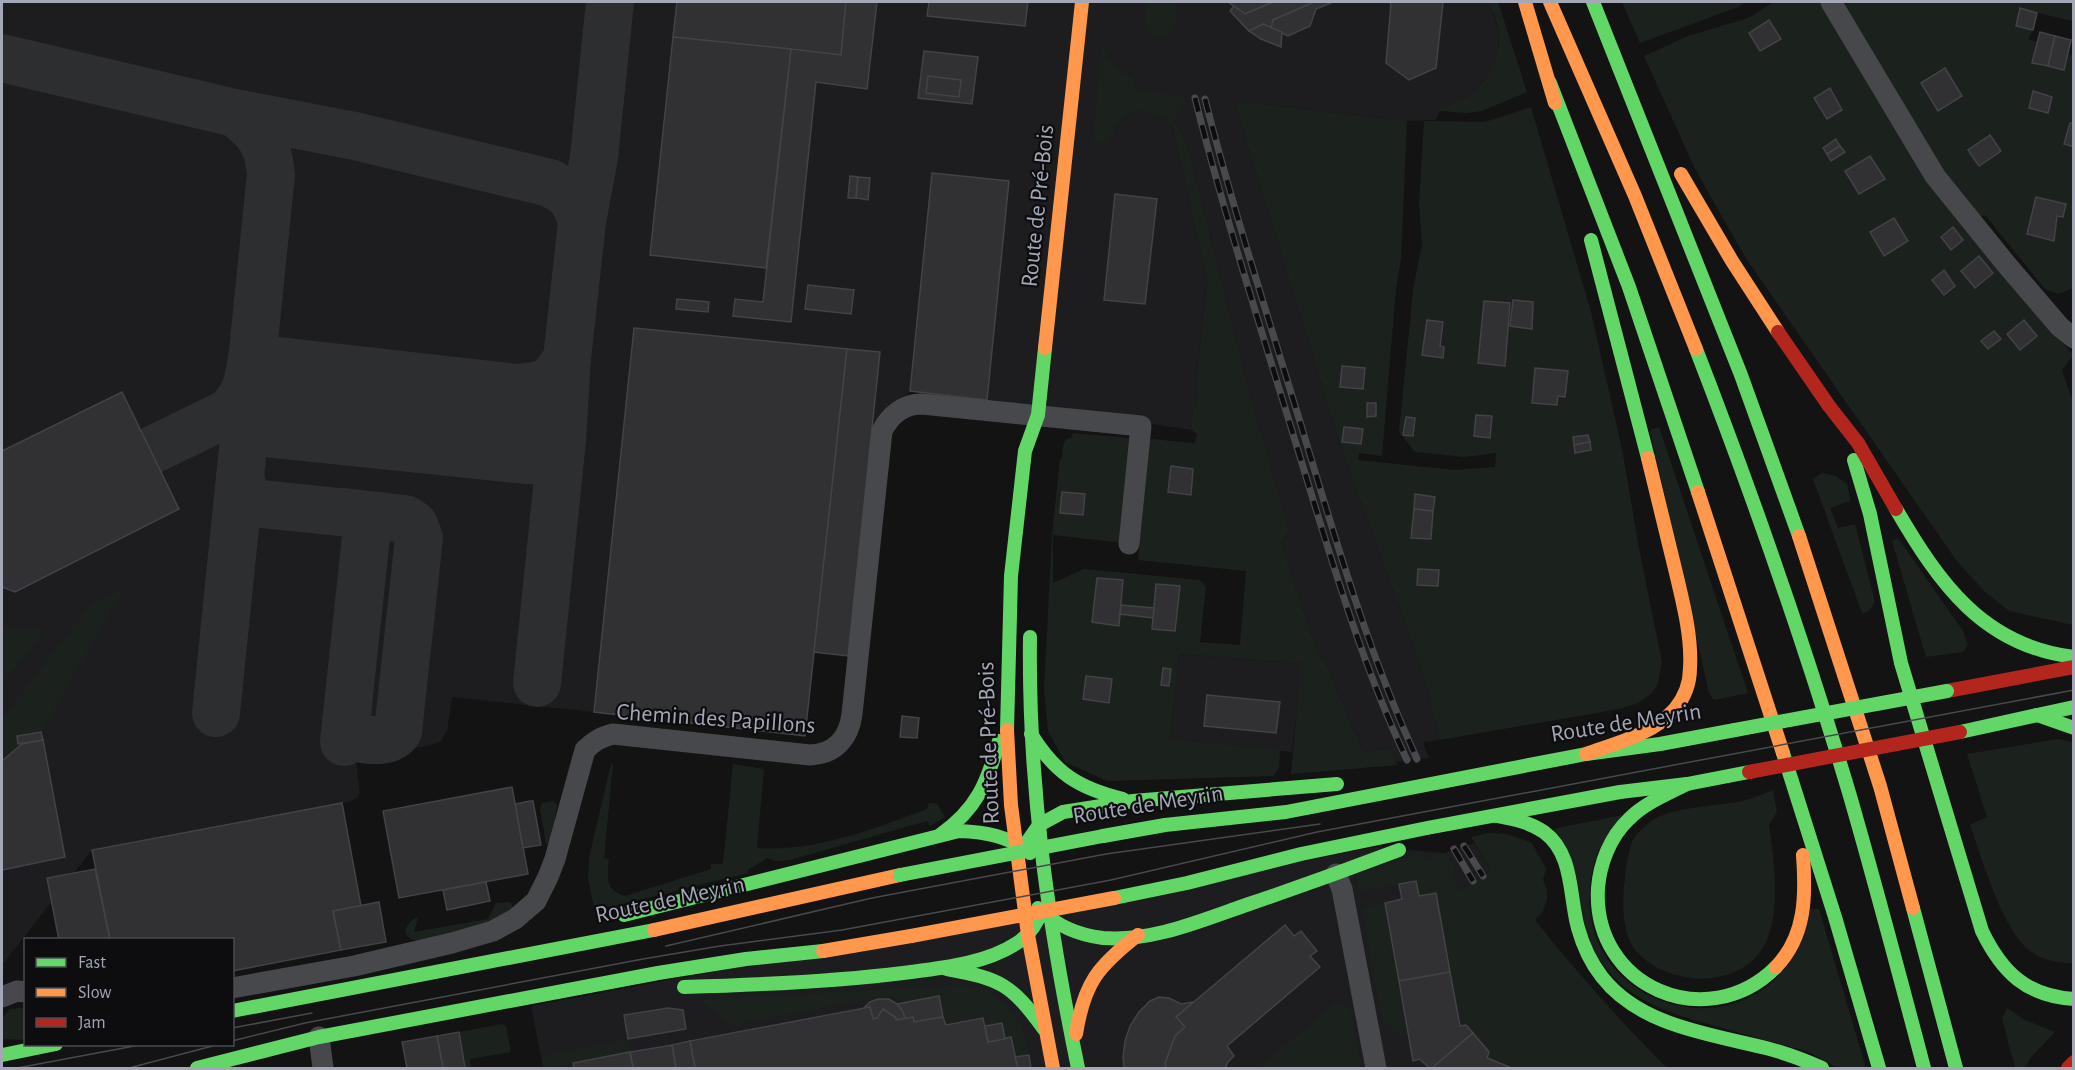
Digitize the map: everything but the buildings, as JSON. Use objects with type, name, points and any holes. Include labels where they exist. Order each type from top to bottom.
[{"type":"main road","name":"Route de Pré-Bois","points":[[1053,1068],[1028,935],[1021,876],[1020,844],[1008,762],[1006,716],[1011,576],[1025,451],[1038,415],[1083,2]]},
{"type":"main road","points":[[1525,2],[1550,83],[1581,201]]},
{"type":"main road","points":[[1550,2],[1640,205],[1749,488],[1849,795],[1924,1068]]},
{"type":"main road","points":[[1593,2],[1741,375],[1807,558],[1880,786],[1956,1068]]},
{"type":"main road","points":[[1615,54],[1665,144]]},
{"type":"main road","points":[[1550,83],[1629,287],[1749,645],[1835,917],[1879,1068]]},
{"type":"main road","points":[[1676,165],[1717,237],[1826,402],[1856,440],[1938,574],[1960,601],[1980,620],[2005,636],[2046,652],[2073,657]]},
{"type":"main road","points":[[1586,754],[1647,731],[1666,720],[1684,695],[1691,667],[1688,633],[1665,529],[1587,223]]},
{"type":"main road","points":[[1826,402],[1854,460],[1864,490],[1901,663],[1982,931],[1999,961],[2016,980],[2039,994],[2073,999]]},
{"type":"main road","name":"Route de Pré-Bois","points":[[1038,415],[1044,444]]},
{"type":"main road","name":"Route de Pré-Bois","points":[[1030,621],[1031,734],[1046,883],[1046,916]]},
{"type":"main road","name":"Route de Meyrin","points":[[234,1011],[510,959],[732,914],[805,895],[900,875],[1103,836],[1165,825],[1286,812],[1586,754],[1660,744],[1947,690],[2070,670]]},
{"type":"main road","points":[[197,1068],[319,1037],[669,971],[746,959],[822,951],[1114,898],[1187,883],[1301,854],[1427,828],[1620,792],[1687,784],[1960,732],[2073,706]]},
{"type":"main road","points":[[2037,715],[2073,728]]},
{"type":"main road","points":[[940,835],[963,820],[977,803],[988,782],[1006,716]]},
{"type":"main road","points":[[1031,734],[1049,762],[1073,783],[1098,793],[1133,801]]},
{"type":"main road","points":[[1377,781],[1446,780]]},
{"type":"main road","points":[[1020,844],[1039,825],[1063,812],[1133,801],[1354,783]]},
{"type":"main road","points":[[1687,784],[1650,803],[1626,822],[1611,843],[1600,870],[1596,897],[1602,931],[1620,963],[1639,981],[1673,997],[1697,1001],[1738,994],[1768,975],[1790,950],[1799,929],[1804,899],[1801,814]]},
{"type":"main road","points":[[1497,816],[1515,819],[1541,830],[1555,843],[1566,866],[1576,920],[1588,955],[1598,971],[1622,997],[1640,1009],[1661,1018],[1822,1068]]},
{"type":"main road","points":[[1021,876],[1031,902],[1046,916],[1085,935],[1121,937],[1138,935],[1194,922],[1336,874],[1468,822]]},
{"type":"main road","points":[[616,917],[959,831],[972,831],[1020,844],[1041,866],[1046,883]]},
{"type":"main road","points":[[559,992],[828,981],[942,968],[1016,945],[1046,916]]},
{"type":"main road","points":[[1046,916],[1078,1068]]},
{"type":"main road","points":[[510,959],[568,933]]},
{"type":"main road","points":[[1074,1048],[1084,993],[1091,979],[1106,960],[1138,935]]},
{"type":"main road","points":[[1923,942],[1967,1058]]},
{"type":"main road","points":[[942,968],[999,982],[1025,1003],[1044,1029]]},
{"type":"main road","points":[[2,1055],[46,1046]]},
{"type":"main road","points":[[2068,1068],[2073,1062]]},
{"type":"street","points":[[1832,2],[1935,176],[2006,264],[2069,329]]},
{"type":"street","name":"Chemin des Papillons","points":[[234,988],[354,966],[452,943],[493,931],[515,920],[541,893],[555,859],[585,750],[604,736],[613,734],[810,755],[828,752],[837,747],[851,726],[882,438],[886,425],[902,408],[916,404],[1141,426],[1129,544]]},
{"type":"street","points":[[1336,874],[1342,889],[1376,1068]]},
{"type":"street","points":[[2,997],[17,991],[24,992]]},
{"type":"street","points":[[319,1037],[324,1068]]},
{"type":"shaded area","points":[[2,2],[1489,2],[1499,32],[1498,54],[1490,73],[1477,89],[1461,101],[1438,108],[1440,111],[1435,120],[1407,121],[1234,101],[1340,444],[1421,666],[1440,740],[1423,742],[1429,758],[1396,762],[1391,748],[1363,752],[1326,664],[1317,652],[1281,543],[1289,530],[1250,395],[1187,144],[1174,120],[1172,123],[1207,281],[1195,390],[1199,392],[1199,399],[1197,408],[1193,408],[1191,430],[1008,402],[910,391],[594,712],[452,697],[447,731],[441,741],[356,760],[360,793],[358,797],[349,802],[92,850],[2,965]]},
{"type":"shaded area","points":[[1146,2],[1176,2],[1177,14],[1172,33],[1162,37],[1149,32],[1145,18]]},
{"type":"shaded area","points":[[1489,2],[1498,2],[1527,92],[1482,111],[1467,113],[1440,111],[1438,107],[1463,99],[1474,92],[1490,72],[1495,60],[1499,34]]},
{"type":"shaded area","points":[[1622,2],[1746,2],[1640,43]]},
{"type":"shaded area","points":[[1774,2],[1821,2],[2022,294],[2073,355],[2062,370],[2073,402],[2073,625],[2009,611],[1984,591],[1956,560],[1745,257],[1695,169],[1644,56],[1688,36],[1748,18]]},
{"type":"shaded area","points":[[1841,2],[2073,2],[2073,21],[2038,13],[2028,39],[2037,42],[2032,63],[2064,70],[2068,54],[2073,55],[2073,288],[2058,294],[2045,289],[1985,215],[1980,217],[1948,180]]},
{"type":"shaded area","points":[[1102,44],[1114,65],[1133,78],[1135,91],[1186,97],[1174,120],[1187,144],[1250,395],[1289,530],[1281,543],[1317,652],[1326,664],[1363,752],[1391,748],[1397,765],[1291,774],[1301,663],[1179,654],[1170,739],[1280,750],[1279,768],[1273,776],[1107,781],[1065,762],[1048,731],[1044,689],[1052,535],[1060,459],[1062,459],[1064,442],[1072,437],[1073,433],[1130,438],[1123,543],[1053,535],[1053,583],[1084,569],[1200,580],[1206,587],[1200,642],[1240,645],[1246,571],[1138,560],[1150,439],[1195,443],[1197,434],[1191,430],[1193,407],[1197,407],[1199,392],[1195,391],[1207,281],[1172,123],[1154,113],[1137,111],[1121,120],[1112,137],[1108,137],[1107,144],[1093,142]]},
{"type":"shaded area","points":[[1234,101],[1407,121],[1401,259],[1396,289],[1382,456],[1359,453],[1358,460],[1455,470],[1495,467],[1496,453],[1465,457],[1415,452],[1399,432],[1413,290],[1422,244],[1419,204],[1424,121],[1485,122],[1531,107],[1591,312],[1622,449],[1662,662],[1658,683],[1652,693],[1638,703],[1619,709],[1440,740],[1421,666],[1340,444]]},
{"type":"shaded area","points":[[1659,427],[1748,693],[1714,700],[1709,693],[1650,430]]},
{"type":"shaded area","points":[[1822,473],[1836,476],[1847,484],[1850,501],[1830,508],[1838,528],[1855,524],[1875,602],[1869,611],[1862,613],[1813,479]]},
{"type":"shaded area","points":[[1898,538],[1963,631],[1968,645],[1963,652],[1926,657],[1892,541]]},
{"type":"shaded area","points":[[129,585],[120,594],[41,732],[17,736],[18,744],[22,744],[2,761],[2,719],[93,602]]},
{"type":"shaded area","points":[[2,626],[45,630],[2,684]]},
{"type":"shaded area","points":[[1179,654],[1302,663],[1292,752],[1170,739]]},
{"type":"shaded area","points":[[2058,739],[2073,742],[2073,963],[2042,958],[2022,943],[2012,930],[1987,875],[1970,825],[1987,817],[1967,754]]},
{"type":"shaded area","points":[[611,764],[613,765],[604,858],[609,859],[608,877],[611,887],[618,894],[625,896],[711,869],[711,864],[723,864],[733,764],[764,769],[757,848],[801,846],[844,838],[927,809],[929,803],[937,804],[945,817],[930,826],[927,821],[790,860],[776,861],[767,858],[748,870],[748,873],[602,909],[601,907],[594,908],[588,878],[589,858]]},
{"type":"shaded area","points":[[1773,790],[1777,812],[1769,825],[1775,884],[1774,915],[1766,942],[1755,958],[1741,969],[1724,976],[1705,978],[1686,977],[1651,964],[1632,945],[1625,926],[1623,896],[1626,869],[1635,836],[1650,822],[1669,813],[1743,801]]},
{"type":"shaded area","points":[[553,801],[557,805],[551,843],[546,844],[540,808],[542,803]]},
{"type":"shaded area","points":[[1623,815],[1600,848],[1593,867],[1590,888],[1594,929],[1610,963],[1637,988],[1670,1004],[1706,1008],[1741,1001],[1773,981],[1798,948],[1810,909],[1819,909],[1866,1068],[1839,1068],[1802,1050],[1686,1018],[1650,1004],[1619,983],[1606,969],[1588,936],[1571,858],[1564,843],[1553,829]]},
{"type":"shaded area","points":[[1489,833],[1507,834],[1532,843],[1546,869],[1543,880],[1547,891],[1542,911],[1535,920],[1599,996],[1667,1068],[1514,1068],[1487,1058],[1489,1051],[1466,1025],[1460,1026],[1436,894],[1419,896],[1416,881],[1359,891],[1357,875],[1421,852],[1424,861],[1445,853],[1456,870],[1451,874],[1460,890],[1491,870],[1471,837]]},
{"type":"shaded area","points":[[1474,843],[1491,870],[1460,890],[1547,889],[1547,901],[1542,913],[1535,920],[1627,1028],[1667,1068],[543,1068],[531,1006],[1377,847],[1444,853]]},
{"type":"shaded area","points":[[509,902],[512,904],[512,909],[495,920],[423,941],[416,941],[407,936],[408,924],[418,917],[414,932],[488,919],[496,903]]},
{"type":"shaded area","points":[[1385,903],[1408,1035],[1400,1036],[1387,1024],[1380,1011],[1363,912],[1367,906]]},
{"type":"shaded area","points":[[963,985],[984,988],[1006,1006],[1021,1026],[1029,1055],[1015,1057],[1011,1038],[1005,1039],[1002,1023],[985,1026],[983,1018],[946,1025],[939,996],[904,1002],[891,995],[732,1025],[699,1000]]},
{"type":"shaded area","points":[[1335,1003],[1344,1004],[1351,1010],[1361,1068],[1259,1068]]},
{"type":"shaded area","points":[[24,1008],[24,1040],[2,1039],[2,1018],[10,1009]]},
{"type":"shaded area","points":[[2007,1008],[2025,1020],[2055,1032],[2031,1057],[2025,1068],[2015,1068],[2002,1018]]},
{"type":"shaded area","points":[[502,1024],[506,1026],[511,1052],[470,1059],[471,1068],[465,1068],[459,1032]]},
{"type":"shaded area","points":[[628,1039],[630,1052],[547,1068],[543,1064],[543,1058],[546,1055]]},
{"type":"taxiway","points":[[245,431],[526,460],[539,460],[552,453],[562,440],[567,359],[582,222],[594,157],[610,2]]},
{"type":"taxiway","points":[[2,58],[235,113],[257,132],[268,154],[271,174],[216,713]]},
{"type":"taxiway","points":[[235,113],[355,136],[550,183],[563,190],[571,198],[582,222]]},
{"type":"taxiway","points":[[93,479],[228,413],[246,388],[252,358],[517,388],[547,382],[567,359]]},
{"type":"taxiway","points":[[248,396],[520,424],[536,421],[548,415],[565,391]]},
{"type":"taxiway","points":[[537,683],[562,440]]},
{"type":"taxiway","points":[[240,478],[245,496],[254,503],[348,513],[356,516],[363,524],[366,537],[344,742]]},
{"type":"taxiway","points":[[344,512],[405,519],[414,525],[419,538],[398,731],[382,740],[368,740],[350,733],[346,721]]},
{"type":"tram line","points":[[234,1041],[305,1023],[643,959],[842,930],[1111,880],[1317,832],[2074,690]]},
{"type":"tram line","points":[[666,946],[872,898],[1106,854],[1320,824]]},
{"type":"tram line","points":[[234,1028],[312,1013]]},
{"type":"tram line","points":[[17,1068],[134,1046]]},
{"type":"tram line","points":[[129,1068],[212,1046]]},
{"type":"railway","points":[[1195,98],[1217,182],[1331,558],[1373,681],[1407,760]]},
{"type":"railway","points":[[1205,99],[1239,222],[1340,552],[1383,678],[1417,759]]},
{"type":"railway","points":[[1464,846],[1483,876]]},
{"type":"railway","points":[[1454,849],[1473,881]]},
{"type":"traffic: fast","points":[[1593,2],[1741,375],[1799,536]]},
{"type":"traffic: fast","points":[[1550,83],[1629,287],[1698,492]]},
{"type":"traffic: fast","points":[[1591,240],[1648,458]]},
{"type":"traffic: fast","points":[[1007,730],[1011,576],[1025,451],[1038,415],[1045,348]]},
{"type":"traffic: fast","points":[[1696,349],[1758,515],[1833,739],[1924,1068]]},
{"type":"traffic: fast","points":[[1854,460],[1870,514],[1901,663],[1982,931],[1998,958],[2017,979],[2042,993],[2074,999]]},
{"type":"traffic: fast","points":[[1896,509],[1929,562],[1967,607],[1989,625],[2014,640],[2042,651],[2074,657]]},
{"type":"traffic: fast","points":[[1030,637],[1032,746],[1042,854],[1049,907],[1078,1068]]},
{"type":"traffic: fast","points":[[1735,730],[1947,691]]},
{"type":"traffic: fast","points":[[1960,732],[2074,707]]},
{"type":"traffic: fast","points":[[2037,715],[2074,728]]},
{"type":"traffic: fast","points":[[1103,836],[1165,825],[1286,812],[1586,754],[1660,744],[1735,730]]},
{"type":"traffic: fast","points":[[1031,734],[1049,759],[1069,777],[1093,790],[1123,799]]},
{"type":"traffic: fast","points":[[940,835],[963,815],[979,794],[990,770],[999,741]]},
{"type":"traffic: fast","points":[[1783,753],[1835,917],[1879,1068]]},
{"type":"traffic: fast","points":[[1114,898],[1187,883],[1301,854],[1427,828],[1620,792],[1687,784],[1749,772]]},
{"type":"traffic: fast","points":[[1027,842],[1039,825],[1063,812],[1133,801],[1337,784]]},
{"type":"traffic: fast","points":[[1687,784],[1635,813],[1616,834],[1607,851],[1598,888],[1601,923],[1614,952],[1633,975],[1659,990],[1688,998],[1718,998],[1748,987],[1776,967]]},
{"type":"traffic: fast","points":[[1497,816],[1533,826],[1554,841],[1566,864],[1575,916],[1585,948],[1598,972],[1618,994],[1636,1007],[1677,1026],[1773,1050],[1822,1068]]},
{"type":"traffic: fast","points":[[624,915],[959,831],[996,836],[1030,853]]},
{"type":"traffic: fast","points":[[900,875],[1103,836]]},
{"type":"traffic: fast","points":[[1038,908],[1060,925],[1085,935],[1103,938],[1140,937],[1195,923],[1399,850]]},
{"type":"traffic: fast","points":[[1913,908],[1956,1068]]},
{"type":"traffic: fast","points":[[684,987],[848,979],[947,967],[991,956],[1004,950],[1024,938],[1038,919]]},
{"type":"traffic: fast","points":[[234,1011],[654,930]]},
{"type":"traffic: fast","points":[[197,1068],[319,1037],[658,973],[746,959],[823,951]]},
{"type":"traffic: fast","points":[[947,969],[980,976],[1003,986],[1023,1002],[1044,1029]]},
{"type":"traffic: fast","points":[[2,1055],[46,1046]]},
{"type":"traffic: slow","points":[[1045,348],[1082,2]]},
{"type":"traffic: slow","points":[[1525,2],[1555,103]]},
{"type":"traffic: slow","points":[[1550,2],[1635,196],[1696,349]]},
{"type":"traffic: slow","points":[[1681,174],[1732,261],[1778,332]]},
{"type":"traffic: slow","points":[[1586,754],[1645,732],[1666,718],[1678,705],[1689,679],[1690,644],[1686,620],[1648,458]]},
{"type":"traffic: slow","points":[[1698,492],[1783,753]]},
{"type":"traffic: slow","points":[[1799,536],[1880,786],[1913,908]]},
{"type":"traffic: slow","points":[[1007,730],[1011,805],[1028,935],[1053,1068]]},
{"type":"traffic: slow","points":[[1776,967],[1786,955],[1799,928],[1804,900],[1803,855]]},
{"type":"traffic: slow","points":[[654,930],[900,875]]},
{"type":"traffic: slow","points":[[911,936],[1114,898]]},
{"type":"traffic: slow","points":[[1076,1034],[1083,1001],[1095,977],[1113,956],[1138,935]]},
{"type":"traffic: slow","points":[[823,951],[911,936]]},
{"type":"traffic: jam","points":[[1778,332],[1829,406],[1858,443],[1896,509]]},
{"type":"traffic: jam","points":[[1947,691],[2074,667]]},
{"type":"traffic: jam","points":[[1749,772],[1960,732]]},
{"type":"traffic: jam","points":[[2068,1068],[2074,1062]]}]
